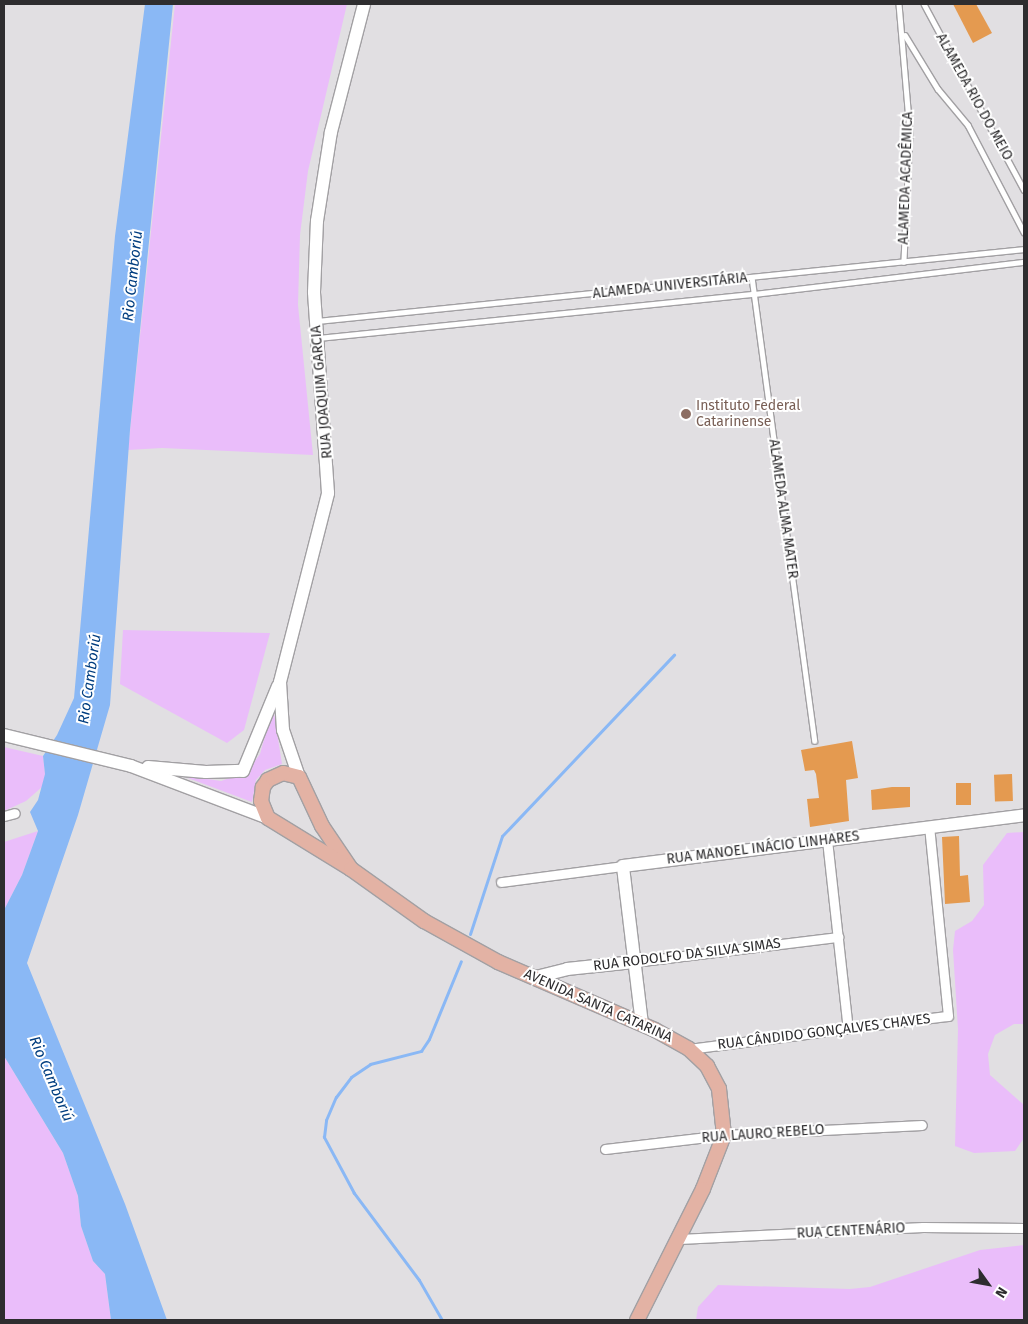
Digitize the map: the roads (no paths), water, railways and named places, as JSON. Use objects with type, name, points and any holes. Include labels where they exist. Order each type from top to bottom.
[{"type":"main road","name":"RUA JOAQUIM GARCIA","points":[[299,777],[283,730],[280,682],[328,493],[328,458],[316,321],[315,245],[321,191],[332,132],[364,4]]},
{"type":"main road","points":[[131,766],[206,772],[243,771],[280,682]]},
{"type":"main road","points":[[4,735],[131,766],[268,818]]},
{"type":"main road","points":[[4,739],[28,741]]},
{"type":"main road","points":[[268,818],[262,809],[263,787],[276,775],[283,773],[299,777]]},
{"type":"main road","name":"AVENIDA SANTA CATARINA","points":[[299,777],[322,826],[351,869]]},
{"type":"main road","name":"RUA MANOEL INÁCIO LINHARES","points":[[623,866],[1024,815]]},
{"type":"main road","name":"AVENIDA SANTA CATARINA","points":[[268,818],[351,869],[466,947],[642,1024],[689,1049],[707,1066],[720,1089],[724,1135],[704,1189],[637,1320]]},
{"type":"main road","points":[[623,866],[642,1024]]},
{"type":"main road","name":"RUA RODOLFO DA SILVA SIMAS","points":[[536,977],[567,969],[634,962]]},
{"type":"street","points":[[4,816],[15,813]]},
{"type":"street","name":"RUA CÂNDIDO GONÇALVES CHAVES","points":[[689,1049],[948,1016],[929,827]]},
{"type":"street","points":[[827,840],[848,1029]]},
{"type":"street","name":"RUA MANOEL INÁCIO LINHARES","points":[[501,882],[623,866]]},
{"type":"street","name":"RUA RODOLFO DA SILVA SIMAS","points":[[634,962],[838,937]]},
{"type":"street","name":"RUA LAURO REBELO","points":[[605,1150],[724,1135],[922,1125]]},
{"type":"street","name":"RUA CENTENÁRIO","points":[[679,1239],[923,1227],[1024,1228]]},
{"type":"lane","name":"ALAMEDA ACADÊMICA","points":[[899,4],[904,34],[910,133],[904,262]]},
{"type":"lane","name":"ALAMEDA RIO DO MEIO","points":[[924,4],[1024,190]]},
{"type":"lane","points":[[904,34],[946,100],[968,125],[1024,232]]},
{"type":"lane","name":"ALAMEDA UNIVERSITÁRIA","points":[[316,321],[1024,249]]},
{"type":"lane","name":"ALAMEDA UNIVERSITÁRIA","points":[[317,338],[754,294],[1024,262]]},
{"type":"lane","name":"ALAMEDA ALMA MATER","points":[[752,277],[815,741]]},
{"type":"water","name":"Rio Camboriú","points":[[145,4],[173,4],[130,430],[110,705],[78,815],[27,963],[125,1204],[167,1320],[111,1320],[105,1274],[93,1261],[81,1226],[78,1196],[63,1153],[4,1056],[4,910],[22,875],[38,831],[30,812],[38,800],[45,774],[43,756],[57,735],[74,698],[115,236]]},
{"type":"waterway","points":[[470,934],[502,836],[674,655]]},
{"type":"waterway","points":[[442,1320],[419,1280],[354,1193],[324,1137],[326,1120],[336,1097],[351,1077],[370,1064],[421,1051],[429,1039],[461,961]]},
{"type":"place","name":"Instituto Federal Catarinense","points":[[686,414]]}]
